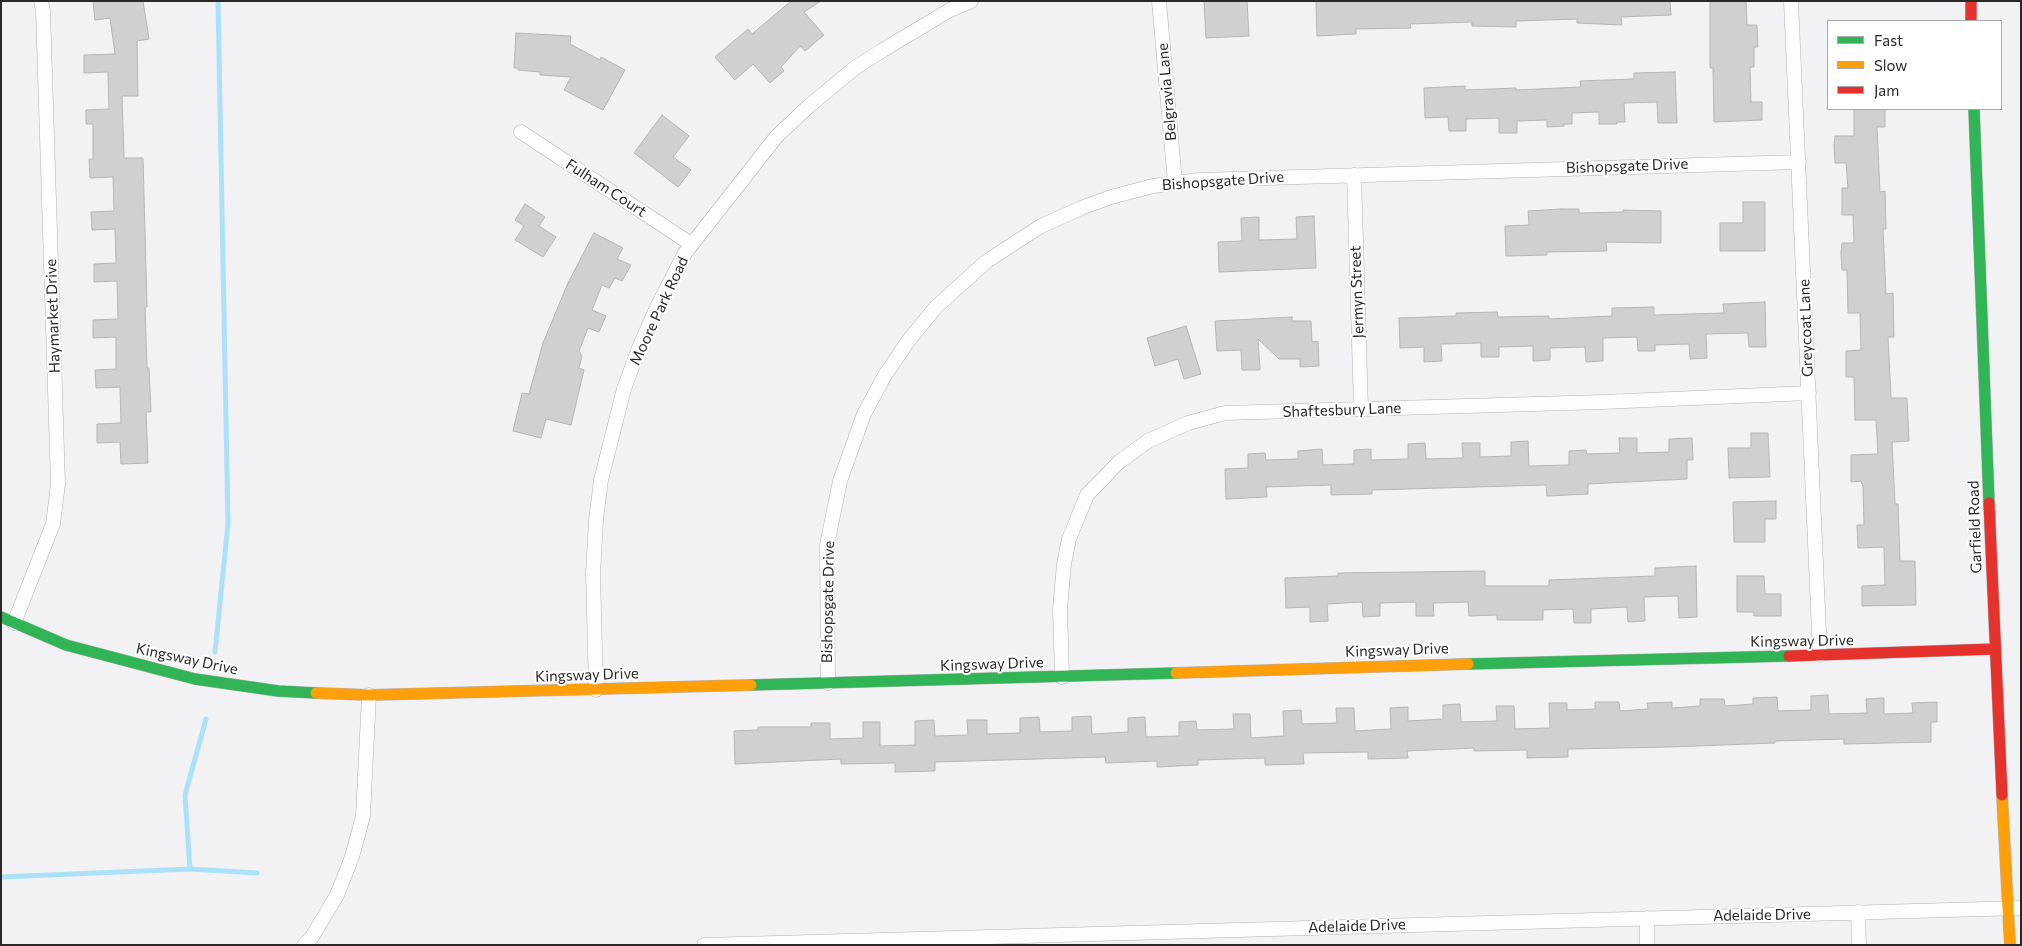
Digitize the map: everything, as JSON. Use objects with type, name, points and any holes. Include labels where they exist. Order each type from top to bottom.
[{"type":"street","name":"Haymarket Drive","points":[[8,620],[53,524],[58,484],[44,21],[41,1]]},
{"type":"street","name":"Moore Park Road","points":[[596,690],[593,574],[596,520],[605,462],[624,389],[639,348],[657,307],[691,244],[777,136],[809,106],[856,67],[882,50],[942,14],[971,1]]},
{"type":"street","name":"Belgravia Lane","points":[[1159,1],[1175,183]]},
{"type":"street","name":"Greycoat Lane","points":[[1791,1],[1820,655]]},
{"type":"street","points":[[1971,1],[1971,20]]},
{"type":"street","name":"Garfield Road","points":[[1974,110],[1994,649],[2015,908],[2010,945]]},
{"type":"street","name":"Fulham Court","points":[[521,132],[691,244]]},
{"type":"street","name":"Bishopsgate Drive","points":[[828,683],[827,545],[835,502],[848,453],[864,414],[896,357],[936,307],[970,274],[1005,248],[1042,226],[1111,197],[1153,186],[1218,179],[1799,162]]},
{"type":"street","name":"Jermyn Street","points":[[1354,175],[1361,409]]},
{"type":"street","name":"Shaftesbury Lane","points":[[1062,677],[1061,585],[1069,539],[1087,495],[1119,462],[1148,441],[1188,423],[1225,414],[1603,402],[1809,393]]},
{"type":"street","name":"Kingsway Drive","points":[[8,620],[66,645],[195,679],[278,691],[369,695],[1062,677],[1377,666],[1994,649]]},
{"type":"street","points":[[304,945],[312,937],[337,895],[352,857],[363,816],[369,695]]},
{"type":"street","name":"Adelaide Drive","points":[[704,945],[1084,939],[1647,918],[2015,908]]},
{"type":"street","points":[[1858,912],[1859,945]]},
{"type":"street","points":[[1647,918],[1647,945]]},
{"type":"building","points":[[93,1],[143,1],[149,39],[137,41],[138,96],[122,96],[124,158],[143,158],[147,307],[145,307],[151,412],[146,412],[148,463],[121,464],[120,442],[97,443],[97,424],[121,423],[120,387],[96,388],[95,370],[116,369],[116,337],[93,338],[93,320],[118,319],[117,281],[94,282],[94,264],[116,263],[115,229],[92,230],[91,212],[114,211],[113,177],[90,178],[89,159],[93,159],[93,124],[86,124],[86,110],[109,109],[108,72],[84,73],[84,55],[115,54],[110,18],[95,20]]},
{"type":"building","points":[[791,1],[821,1],[804,12],[824,35],[805,51],[800,46],[781,67],[784,71],[770,83],[753,64],[735,80],[715,57],[748,29],[752,34]]},
{"type":"building","points":[[1204,1],[1247,1],[1249,36],[1206,38]]},
{"type":"building","points":[[1316,1],[1670,1],[1671,15],[1621,17],[1622,25],[1577,23],[1577,19],[1516,21],[1516,27],[1472,26],[1472,22],[1410,24],[1411,28],[1356,29],[1356,34],[1317,36]]},
{"type":"building","points":[[1710,1],[1746,1],[1747,25],[1757,25],[1758,47],[1754,47],[1754,67],[1750,67],[1751,102],[1762,102],[1762,120],[1714,122],[1713,68],[1710,68]]},
{"type":"building","points":[[516,33],[571,36],[570,44],[600,60],[601,57],[625,70],[603,110],[564,90],[571,77],[540,75],[540,72],[514,68]]},
{"type":"building","points":[[1675,72],[1677,123],[1658,123],[1657,102],[1624,103],[1625,122],[1617,122],[1617,124],[1599,124],[1599,112],[1572,113],[1572,124],[1564,124],[1564,126],[1547,127],[1547,120],[1517,121],[1517,133],[1499,133],[1499,118],[1466,119],[1466,131],[1449,131],[1448,117],[1425,118],[1424,88],[1465,86],[1465,90],[1516,88],[1516,90],[1581,87],[1580,81],[1634,79],[1634,73]]},
{"type":"building","points":[[1854,110],[1885,110],[1885,127],[1877,127],[1880,192],[1885,191],[1886,229],[1883,229],[1886,294],[1893,293],[1894,337],[1888,337],[1891,398],[1907,398],[1909,441],[1892,442],[1895,504],[1898,504],[1900,561],[1915,561],[1916,605],[1862,606],[1862,586],[1885,585],[1884,547],[1858,548],[1857,525],[1864,525],[1863,486],[1861,481],[1851,482],[1851,455],[1878,454],[1876,420],[1855,420],[1854,377],[1846,377],[1846,351],[1861,350],[1860,313],[1848,313],[1847,270],[1842,270],[1841,252],[1842,243],[1854,243],[1853,215],[1842,215],[1842,188],[1848,188],[1846,163],[1835,163],[1834,145],[1835,136],[1854,136]]},
{"type":"building","points":[[662,115],[689,136],[673,157],[691,170],[678,187],[634,153]]},
{"type":"building","points":[[1743,202],[1765,202],[1765,251],[1720,251],[1720,223],[1743,223]]},
{"type":"building","points":[[525,204],[545,217],[539,226],[556,237],[543,257],[515,240],[524,226],[515,220]]},
{"type":"building","points":[[1579,209],[1579,213],[1623,212],[1623,210],[1661,211],[1661,243],[1606,242],[1607,251],[1547,252],[1547,255],[1506,256],[1505,226],[1529,225],[1528,211]]},
{"type":"building","points":[[1314,216],[1316,268],[1219,272],[1218,242],[1242,241],[1241,218],[1259,217],[1259,240],[1297,239],[1296,217]]},
{"type":"building","points":[[594,233],[623,248],[617,259],[631,265],[622,281],[615,278],[609,288],[602,285],[592,310],[606,316],[599,332],[588,328],[579,351],[582,356],[579,368],[584,370],[571,425],[546,419],[541,438],[513,431],[522,393],[529,394],[543,343],[568,283]]},
{"type":"building","points":[[1765,302],[1766,347],[1749,347],[1748,333],[1706,334],[1707,358],[1690,359],[1689,344],[1655,345],[1655,351],[1638,351],[1637,337],[1603,338],[1603,361],[1586,362],[1585,347],[1550,348],[1550,360],[1533,361],[1533,346],[1499,347],[1499,357],[1481,357],[1481,343],[1441,344],[1442,361],[1424,362],[1424,347],[1400,348],[1399,318],[1456,316],[1456,313],[1497,312],[1498,317],[1549,316],[1549,319],[1612,316],[1612,308],[1654,307],[1654,315],[1724,313],[1723,304]]},
{"type":"building","points":[[1292,317],[1292,321],[1311,321],[1312,342],[1318,341],[1319,366],[1300,367],[1300,359],[1279,359],[1258,339],[1260,370],[1242,370],[1241,350],[1217,351],[1215,321]]},
{"type":"building","points":[[1186,326],[1201,374],[1184,379],[1178,359],[1155,366],[1147,338]]},
{"type":"building","points":[[1751,433],[1768,433],[1770,477],[1729,478],[1728,448],[1751,448]]},
{"type":"building","points":[[1619,438],[1637,438],[1637,453],[1669,452],[1669,439],[1692,438],[1693,460],[1687,460],[1687,479],[1588,484],[1588,494],[1547,496],[1546,485],[1372,490],[1372,494],[1331,495],[1331,485],[1266,487],[1267,497],[1226,499],[1225,469],[1248,468],[1248,454],[1265,453],[1266,460],[1298,459],[1298,451],[1322,449],[1323,465],[1354,464],[1354,450],[1371,449],[1371,460],[1408,459],[1408,444],[1425,443],[1426,459],[1463,458],[1462,443],[1480,443],[1480,457],[1511,456],[1511,442],[1528,441],[1529,466],[1569,465],[1569,451],[1586,450],[1587,454],[1620,453]]},
{"type":"building","points":[[1776,501],[1776,519],[1765,519],[1765,542],[1734,542],[1733,502]]},
{"type":"building","points":[[1696,566],[1697,617],[1679,618],[1678,596],[1644,597],[1645,621],[1628,622],[1627,607],[1591,609],[1591,623],[1574,623],[1573,609],[1543,610],[1543,620],[1497,620],[1497,615],[1469,616],[1468,602],[1433,603],[1434,616],[1416,616],[1416,602],[1380,603],[1380,616],[1363,617],[1362,602],[1327,604],[1328,621],[1310,622],[1310,607],[1286,608],[1285,578],[1338,576],[1338,573],[1485,571],[1485,586],[1549,586],[1549,580],[1655,576],[1655,568]]},
{"type":"building","points":[[1737,576],[1764,576],[1765,594],[1781,594],[1781,616],[1754,616],[1754,612],[1737,612]]},
{"type":"building","points":[[1828,695],[1829,714],[1867,713],[1866,699],[1884,698],[1884,714],[1913,713],[1912,703],[1937,702],[1937,722],[1931,722],[1931,742],[1844,744],[1844,739],[1670,747],[1568,749],[1568,757],[1527,758],[1527,750],[1474,751],[1474,748],[1407,751],[1408,758],[1368,759],[1368,752],[1303,753],[1304,764],[1265,765],[1265,758],[1198,760],[1198,765],[1157,767],[1157,761],[1106,763],[1105,757],[935,762],[935,771],[895,772],[895,763],[841,764],[841,759],[735,764],[734,731],[758,730],[758,727],[811,727],[811,723],[830,723],[830,739],[863,738],[863,722],[880,722],[880,746],[915,745],[915,721],[934,720],[935,736],[968,735],[967,720],[987,720],[987,734],[1020,733],[1020,718],[1039,717],[1040,732],[1072,731],[1072,717],[1091,716],[1092,734],[1128,732],[1128,718],[1145,717],[1146,737],[1179,736],[1179,722],[1196,721],[1197,730],[1234,729],[1233,714],[1250,714],[1251,738],[1284,736],[1283,711],[1301,710],[1302,724],[1337,723],[1336,708],[1354,708],[1355,731],[1391,729],[1390,708],[1408,707],[1408,721],[1443,719],[1443,705],[1460,704],[1461,722],[1497,721],[1496,706],[1514,706],[1515,729],[1550,728],[1549,703],[1567,703],[1567,710],[1595,709],[1595,702],[1619,702],[1620,711],[1648,709],[1647,703],[1672,702],[1672,708],[1700,706],[1700,699],[1724,699],[1725,706],[1753,704],[1753,698],[1777,697],[1778,711],[1811,710],[1811,696]]},
{"type":"waterway","points":[[215,652],[228,524],[218,1]]},
{"type":"waterway","points":[[190,869],[185,795],[206,719]]},
{"type":"waterway","points":[[1,877],[190,869],[257,873]]},
{"type":"traffic: fast","points":[[1974,110],[1989,503]]},
{"type":"traffic: fast","points":[[1,617],[66,645],[195,679],[278,691],[316,693]]},
{"type":"traffic: fast","points":[[1468,664],[1789,656]]},
{"type":"traffic: fast","points":[[751,685],[1176,673]]},
{"type":"traffic: slow","points":[[1176,673],[1468,664]]},
{"type":"traffic: slow","points":[[316,693],[369,695],[751,685]]},
{"type":"traffic: slow","points":[[2002,795],[2010,945]]},
{"type":"traffic: jam","points":[[1971,1],[1971,20]]},
{"type":"traffic: jam","points":[[1989,503],[2002,795]]},
{"type":"traffic: jam","points":[[1789,656],[1994,649]]}]
